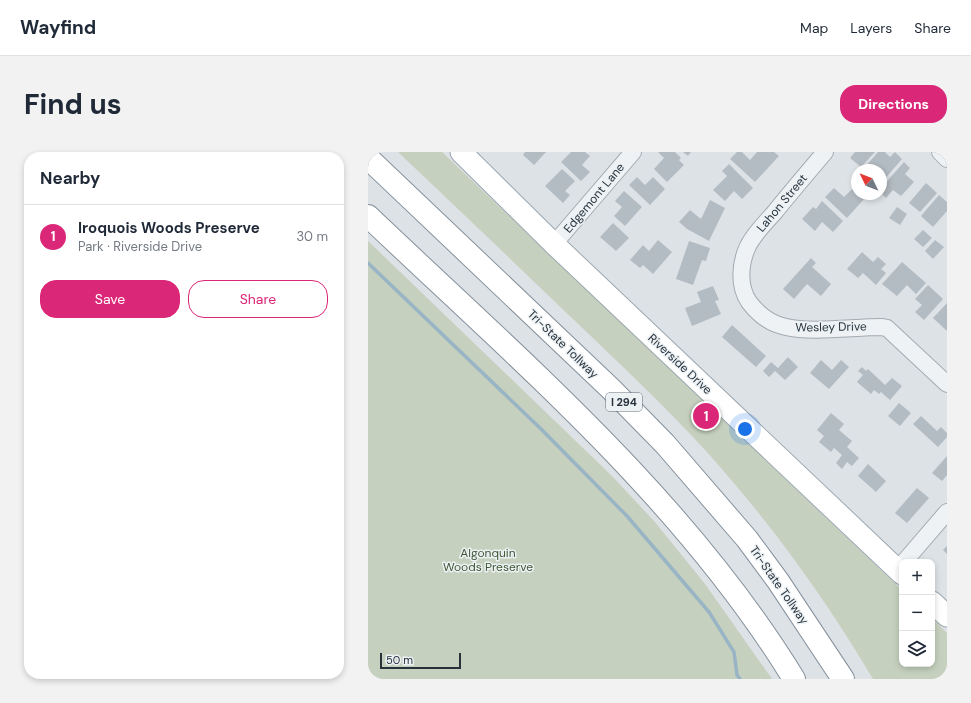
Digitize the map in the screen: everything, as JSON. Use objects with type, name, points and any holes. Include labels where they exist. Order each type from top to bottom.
[{"type":"highway","name":"Tri-State Tollway","points":[[368,158],[611,390],[665,444],[704,488],[778,580],[843,679]]},
{"type":"highway","points":[[368,216],[623,460],[708,558],[757,623],[794,679]]},
{"type":"main road","name":"Riverside Drive","points":[[461,152],[554,244],[899,564]]},
{"type":"main road","points":[[935,605],[947,616]]},
{"type":"street","name":"Edgemont Lane","points":[[554,244],[633,152]]},
{"type":"street","name":"Lahon Street","points":[[744,257],[748,245],[756,234],[825,152]]},
{"type":"street","points":[[940,152],[947,159]]},
{"type":"street","name":"Wesley Drive","points":[[744,257],[741,270],[743,286],[747,299],[764,318],[775,324],[797,329],[887,328],[947,384]]},
{"type":"street","points":[[909,559],[947,512]]},
{"type":"green space","points":[[398,152],[442,152],[899,587],[899,667],[935,667],[935,621],[947,633],[947,679],[873,679],[836,619],[795,561],[752,505],[706,451],[641,384]]},
{"type":"green space","name":"Algonquin Woods Preserve","points":[[368,241],[611,475],[654,521],[705,584],[772,679],[368,679]]},
{"type":"building","points":[[525,152],[546,152],[534,165],[523,155]]},
{"type":"building","points":[[571,152],[585,152],[590,156],[582,165],[590,172],[581,181],[561,162]]},
{"type":"building","points":[[658,152],[675,152],[681,158],[679,160],[684,165],[667,182],[654,169],[664,158]]},
{"type":"building","points":[[683,152],[691,152],[688,156]]},
{"type":"building","points":[[737,152],[742,152],[750,160],[757,152],[774,152],[779,156],[755,182],[730,159]]},
{"type":"building","points":[[855,152],[875,152],[864,164],[857,164],[850,158]]},
{"type":"building","points":[[878,152],[885,152],[890,157],[895,152],[902,159],[887,176],[887,164],[868,164]]},
{"type":"building","points":[[904,162],[910,168],[905,174],[914,182],[901,196],[893,190],[887,197],[887,181]]},
{"type":"building","points":[[729,164],[753,188],[742,199],[734,191],[725,201],[713,190],[727,176],[722,171]]},
{"type":"building","points":[[562,169],[575,181],[565,191],[570,195],[563,203],[545,186]]},
{"type":"building","points":[[637,177],[645,185],[653,177],[665,189],[650,205],[629,185]]},
{"type":"building","points":[[926,183],[937,193],[920,212],[909,203]]},
{"type":"building","points":[[834,188],[844,197],[851,190],[851,200],[863,200],[847,218],[825,197]]},
{"type":"building","points":[[624,191],[642,207],[625,226],[614,216],[622,207],[615,201]]},
{"type":"building","points":[[939,195],[947,202],[947,211],[933,227],[921,216]]},
{"type":"building","points":[[710,200],[725,208],[709,241],[687,229],[679,222],[690,210],[701,219]]},
{"type":"building","points":[[822,201],[843,221],[833,232],[822,222],[815,231],[802,219],[813,207],[816,209]]},
{"type":"building","points":[[897,207],[907,214],[900,225],[889,218]]},
{"type":"building","points":[[613,223],[629,238],[616,251],[600,237]]},
{"type":"building","points":[[923,230],[932,238],[923,247],[914,239]]},
{"type":"building","points":[[658,240],[672,252],[653,274],[643,265],[640,268],[630,260],[643,245],[649,251]]},
{"type":"building","points":[[935,240],[944,247],[933,259],[925,251]]},
{"type":"building","points":[[689,241],[710,248],[706,261],[702,260],[693,285],[676,279]]},
{"type":"building","points":[[862,252],[873,262],[878,257],[886,264],[881,269],[886,273],[876,285],[863,273],[858,278],[847,269]]},
{"type":"building","points":[[811,258],[816,263],[812,267],[831,284],[821,296],[807,284],[794,299],[783,289]]},
{"type":"building","points":[[902,262],[926,283],[916,294],[907,285],[897,296],[882,284]]},
{"type":"building","points":[[928,285],[943,299],[924,320],[915,312],[922,305],[915,299]]},
{"type":"building","points":[[713,286],[719,300],[715,301],[721,314],[692,326],[685,308],[701,302],[697,292]]},
{"type":"building","points":[[947,303],[947,331],[933,318]]},
{"type":"building","points":[[732,325],[766,356],[756,367],[722,337]]},
{"type":"building","points":[[788,357],[798,367],[785,380],[775,371],[769,377],[763,371],[771,362],[778,368]]},
{"type":"building","points":[[821,360],[832,370],[841,360],[849,367],[829,389],[810,373]]},
{"type":"building","points":[[862,367],[866,371],[868,369],[885,385],[892,378],[902,386],[890,400],[881,392],[879,394],[874,390],[871,394],[857,382],[863,375],[858,371]]},
{"type":"building","points":[[899,403],[911,413],[900,426],[888,416]]},
{"type":"building","points":[[831,413],[844,424],[839,430],[852,441],[847,447],[859,458],[852,466],[847,462],[842,469],[836,463],[842,455],[834,448],[831,452],[819,442],[824,436],[817,430]]},
{"type":"building","points":[[921,416],[937,431],[941,427],[947,433],[947,437],[938,447],[913,424]]},
{"type":"building","points":[[947,456],[947,475],[942,481],[932,473]]},
{"type":"building","points":[[868,464],[886,481],[876,492],[858,476]]},
{"type":"building","points":[[917,488],[929,498],[907,523],[895,513]]},
{"type":"building","points":[[947,546],[947,554],[943,550]]},
{"type":"waterway","points":[[368,263],[540,428],[627,516],[709,612],[734,652],[737,675],[740,679]]},
{"type":"place","name":"Iroquois Woods Preserve","points":[[706,416]]}]
